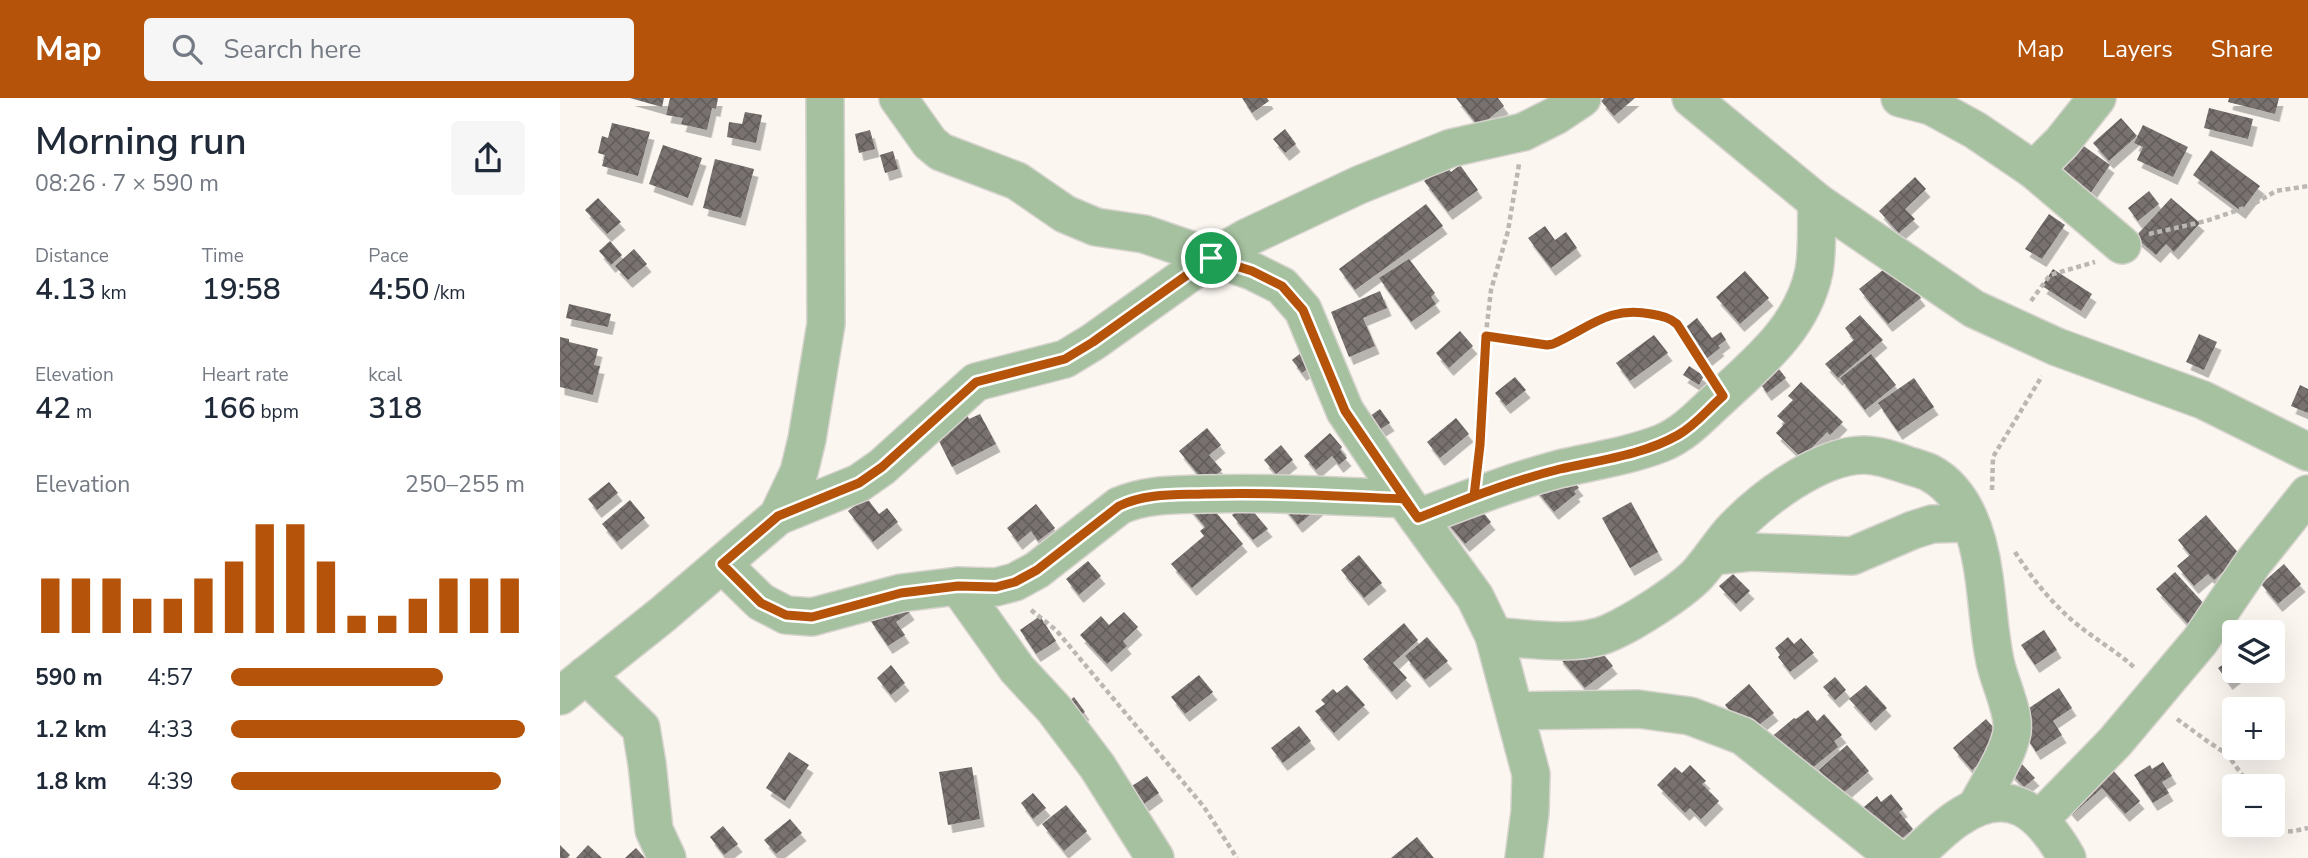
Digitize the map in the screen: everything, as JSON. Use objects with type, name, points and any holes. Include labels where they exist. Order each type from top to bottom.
[{"type":"street","points":[[778,516],[799,472],[805,450],[825,324],[825,98]]},
{"type":"street","points":[[898,98],[930,143],[940,152],[1017,181],[1065,214],[1096,227],[1143,234],[1252,271],[1282,286],[1303,310],[1345,411],[1475,597],[1494,636],[1531,774],[1530,812],[1524,858]]},
{"type":"street","points":[[667,858],[654,830],[641,728],[573,686],[778,516],[859,483],[882,467],[976,382],[1065,359],[1211,258],[1246,238],[1359,185],[1451,148],[1523,132],[1555,116],[1582,98]]},
{"type":"street","points":[[1691,98],[1817,202],[1974,309],[2057,347],[2203,400],[2308,452]]},
{"type":"street","points":[[1900,98],[1931,106],[1975,131],[2034,170],[2122,244]]},
{"type":"street","points":[[2034,170],[2062,142],[2097,98]]},
{"type":"street","points":[[722,564],[761,603],[786,615],[812,617],[901,593],[958,586],[996,587],[1015,582],[1037,570],[1119,506],[1134,499],[1258,493],[1411,508],[1474,496],[1517,481],[1616,458],[1663,442],[1698,421],[1784,337],[1802,304],[1814,271],[1817,202]]},
{"type":"street","points":[[1494,636],[1553,640],[1606,635],[1630,623],[1695,576],[1737,527],[1769,498],[1819,466],[1861,455],[1875,456],[1930,472],[1949,487],[1964,507],[1982,513]]},
{"type":"street","points":[[2040,819],[2115,742],[2200,641],[2253,563],[2308,495]]},
{"type":"street","points":[[1713,556],[1751,552],[1852,556],[1913,530],[1982,513]]},
{"type":"street","points":[[1976,808],[2013,730],[2012,715],[2000,685],[1994,659],[1980,550],[1982,513]]},
{"type":"street","points":[[958,586],[1017,669],[1054,709],[1097,766],[1154,858]]},
{"type":"street","points":[[1516,711],[1638,709],[1701,720],[1742,736],[1896,858]]},
{"type":"street","points":[[1912,858],[1957,818],[1985,803],[2004,801],[2025,809],[2040,819],[2067,858]]},
{"type":"path","points":[[1474,496],[1491,290],[1508,231],[1523,132]]},
{"type":"path","points":[[2014,326],[2050,275],[2098,261],[2122,244],[2154,232],[2206,221],[2249,206],[2276,191],[2308,186]]},
{"type":"path","points":[[1486,336],[1547,345],[1619,312],[1632,310],[1666,316],[1677,324],[1723,396]]},
{"type":"path","points":[[1982,513],[1993,457],[2037,386],[2057,347]]},
{"type":"path","points":[[2011,547],[2034,582],[2048,597],[2080,626],[2136,668],[2182,724],[2233,759],[2242,774]]},
{"type":"path","points":[[996,587],[1056,630],[1205,807],[1237,858]]},
{"type":"path","points":[[2285,832],[2308,828]]},
{"type":"building","points":[[630,98],[664,98],[662,107]]},
{"type":"building","points":[[670,98],[718,98],[716,109],[712,108],[707,130],[681,124],[683,118],[666,115]]},
{"type":"building","points":[[1242,98],[1267,98],[1269,101],[1252,113]]},
{"type":"building","points":[[1456,98],[1498,98],[1504,106],[1479,127]]},
{"type":"building","points":[[1604,98],[1635,98],[1614,116],[1601,101]]},
{"type":"building","points":[[2229,98],[2279,98],[2275,114],[2228,102]]},
{"type":"building","points":[[2209,108],[2253,119],[2248,139],[2204,128]]},
{"type":"building","points":[[745,112],[762,115],[756,143],[727,137],[729,122],[742,124]]},
{"type":"building","points":[[2121,118],[2137,136],[2109,161],[2093,143]]},
{"type":"building","points":[[612,123],[650,132],[638,176],[602,166],[605,155],[598,153],[602,136],[608,138]]},
{"type":"building","points":[[2143,125],[2188,147],[2173,177],[2137,160],[2143,147],[2134,143]]},
{"type":"building","points":[[1285,129],[1296,144],[1285,153],[1273,139]]},
{"type":"building","points":[[870,130],[875,149],[859,153],[855,134]]},
{"type":"building","points":[[2067,134],[2110,165],[2087,198],[2044,166]]},
{"type":"building","points":[[663,145],[702,158],[688,198],[649,184]]},
{"type":"building","points":[[2211,150],[2260,186],[2241,211],[2193,175]]},
{"type":"building","points":[[893,151],[898,169],[885,173],[880,155]]},
{"type":"building","points":[[715,159],[754,169],[741,218],[703,208]]},
{"type":"building","points":[[1446,165],[1451,172],[1460,165],[1478,190],[1448,212],[1424,181]]},
{"type":"building","points":[[1915,177],[1926,189],[1905,209],[1915,219],[1899,233],[1879,211]]},
{"type":"building","points":[[2149,191],[2159,204],[2138,221],[2128,208]]},
{"type":"building","points":[[598,198],[621,222],[607,234],[585,210]]},
{"type":"building","points":[[2171,198],[2200,223],[2174,252],[2166,244],[2156,255],[2135,237]]},
{"type":"building","points":[[1426,204],[1443,226],[1355,290],[1339,269]]},
{"type":"building","points":[[2049,214],[2065,225],[2042,259],[2025,249]]},
{"type":"building","points":[[1545,226],[1555,240],[1566,232],[1577,248],[1551,268],[1528,238]]},
{"type":"building","points":[[610,241],[622,255],[611,265],[599,251]]},
{"type":"building","points":[[634,249],[647,264],[628,280],[615,266]]},
{"type":"building","points":[[1409,259],[1435,293],[1431,297],[1436,304],[1411,322],[1379,278]]},
{"type":"building","points":[[1893,262],[1921,298],[1888,324],[1859,289]]},
{"type":"building","points":[[2053,269],[2092,294],[2081,311],[2042,286]]},
{"type":"building","points":[[1745,271],[1769,298],[1740,324],[1716,297]]},
{"type":"building","points":[[1380,291],[1387,308],[1363,318],[1375,346],[1349,357],[1331,312]]},
{"type":"building","points":[[569,304],[611,314],[608,327],[566,318]]},
{"type":"building","points":[[1860,315],[1883,340],[1838,378],[1825,364],[1854,340],[1845,328]]},
{"type":"building","points":[[1697,318],[1712,338],[1721,332],[1726,340],[1705,360],[1682,330]]},
{"type":"building","points":[[1460,331],[1473,346],[1449,368],[1436,353]]},
{"type":"building","points":[[2199,334],[2217,342],[2204,370],[2186,362]]},
{"type":"building","points":[[1654,335],[1668,353],[1630,381],[1616,363]]},
{"type":"building","points":[[560,337],[598,349],[594,365],[600,366],[593,395],[560,387]]},
{"type":"building","points":[[1306,349],[1317,362],[1302,373],[1292,360]]},
{"type":"building","points":[[1871,354],[1896,385],[1865,410],[1840,378]]},
{"type":"building","points":[[1771,359],[1786,378],[1767,393],[1759,382]]},
{"type":"building","points":[[1689,366],[1704,376],[1699,385],[1683,375]]},
{"type":"building","points":[[1515,377],[1526,390],[1506,406],[1495,393]]},
{"type":"building","points":[[1914,378],[1934,407],[1898,432],[1878,403]]},
{"type":"building","points":[[1801,382],[1843,422],[1830,435],[1827,432],[1802,458],[1776,433],[1785,423],[1777,416],[1793,400],[1788,396]]},
{"type":"building","points":[[2300,385],[2308,389],[2308,413],[2291,406]]},
{"type":"building","points":[[1380,409],[1390,423],[1373,434],[1363,421]]},
{"type":"building","points":[[965,411],[969,419],[980,414],[996,444],[952,467],[933,429]]},
{"type":"building","points":[[1456,418],[1469,434],[1440,458],[1427,442]]},
{"type":"building","points":[[1207,428],[1221,445],[1209,455],[1222,470],[1206,484],[1179,451]]},
{"type":"building","points":[[1330,433],[1347,458],[1339,465],[1332,456],[1316,470],[1304,456]]},
{"type":"building","points":[[1281,445],[1293,460],[1276,474],[1264,460]]},
{"type":"building","points":[[1571,478],[1579,488],[1574,491],[1576,494],[1554,512],[1528,480]]},
{"type":"building","points":[[609,482],[618,493],[597,510],[588,499]]},
{"type":"building","points":[[1196,489],[1243,544],[1192,588],[1171,564],[1204,536],[1200,531],[1205,527],[1183,500]]},
{"type":"building","points":[[1467,493],[1491,522],[1465,544],[1441,515]]},
{"type":"building","points":[[866,497],[879,514],[887,508],[898,522],[873,542],[848,511]]},
{"type":"building","points":[[630,500],[645,518],[617,542],[602,524]]},
{"type":"building","points":[[1631,502],[1658,552],[1630,568],[1602,518]]},
{"type":"building","points":[[1246,503],[1268,529],[1253,540],[1232,515]]},
{"type":"building","points":[[1324,503],[1298,525],[1282,505]]},
{"type":"building","points":[[1036,504],[1055,528],[1038,541],[1031,531],[1018,542],[1007,528]]},
{"type":"building","points":[[2206,515],[2241,556],[2214,580],[2208,574],[2194,586],[2177,566],[2190,555],[2178,540]]},
{"type":"building","points":[[1359,555],[1382,583],[1364,598],[1341,570]]},
{"type":"building","points":[[1088,561],[1101,576],[1079,595],[1066,579]]},
{"type":"building","points":[[2284,564],[2301,584],[2278,604],[2261,584]]},
{"type":"building","points":[[2175,572],[2207,607],[2188,624],[2156,589]]},
{"type":"building","points":[[1733,574],[1750,591],[1736,604],[1719,586]]},
{"type":"building","points":[[901,599],[910,612],[896,622],[905,635],[888,646],[870,620]]},
{"type":"building","points":[[1124,612],[1138,627],[1123,641],[1127,646],[1107,664],[1080,635],[1101,616],[1109,625]]},
{"type":"building","points":[[1040,616],[1056,641],[1036,654],[1020,630]]},
{"type":"building","points":[[1404,623],[1418,640],[1393,663],[1407,678],[1392,692],[1363,659]]},
{"type":"building","points":[[2044,630],[2057,650],[2035,665],[2021,645]]},
{"type":"building","points":[[1586,633],[1613,666],[1585,688],[1558,656]]},
{"type":"building","points":[[1427,637],[1448,661],[1425,680],[1405,656]]},
{"type":"building","points":[[1788,637],[1794,644],[1801,638],[1814,653],[1790,672],[1778,657],[1780,655],[1775,648]]},
{"type":"building","points":[[891,665],[905,683],[891,695],[877,678]]},
{"type":"building","points":[[1199,675],[1213,692],[1185,714],[1171,697]]},
{"type":"building","points":[[1835,677],[1846,690],[1835,700],[1823,687]]},
{"type":"building","points":[[1749,684],[1774,713],[1749,733],[1725,705]]},
{"type":"building","points":[[1347,685],[1365,705],[1334,733],[1315,711],[1325,704],[1321,700],[1333,689],[1337,693]]},
{"type":"building","points":[[1866,685],[1887,708],[1871,723],[1849,699]]},
{"type":"building","points":[[2059,688],[2072,708],[2053,721],[2062,735],[2036,752],[2014,718]]},
{"type":"building","points":[[1074,697],[1085,712],[1072,722],[1061,708]]},
{"type":"building","points":[[1808,710],[1817,721],[1824,714],[1842,735],[1834,741],[1838,747],[1801,777],[1769,739]]},
{"type":"building","points":[[1986,719],[2005,740],[1972,770],[1953,748]]},
{"type":"building","points":[[1299,726],[1311,741],[1283,763],[1271,748]]},
{"type":"building","points":[[1847,745],[1869,771],[1841,795],[1819,770]]},
{"type":"building","points":[[789,752],[809,765],[785,801],[766,788]]},
{"type":"building","points":[[2105,761],[2140,801],[2125,814],[2102,788],[2073,814],[2061,800]]},
{"type":"building","points":[[2020,762],[2035,778],[2024,787],[2009,771]]},
{"type":"building","points":[[2163,762],[2172,776],[2162,782],[2169,793],[2153,803],[2134,775],[2150,765],[2152,769]]},
{"type":"building","points":[[1690,765],[1706,781],[1702,784],[1719,801],[1701,819],[1690,808],[1685,813],[1657,785],[1675,767],[1682,773]]},
{"type":"building","points":[[972,767],[980,819],[948,825],[939,772]]},
{"type":"building","points":[[1147,776],[1159,793],[1129,815],[1117,796]]},
{"type":"building","points":[[1033,793],[1046,808],[1033,819],[1021,803]]},
{"type":"building","points":[[1891,794],[1903,809],[1899,812],[1913,829],[1887,851],[1859,811],[1877,796],[1881,802]]},
{"type":"building","points":[[1066,805],[1087,831],[1064,851],[1042,824]]},
{"type":"building","points":[[790,819],[802,833],[776,854],[764,840]]},
{"type":"building","points":[[723,826],[738,844],[724,855],[710,837]]},
{"type":"building","points":[[1417,837],[1434,858],[1391,858]]},
{"type":"building","points":[[560,845],[570,855],[567,858],[560,858]]},
{"type":"building","points":[[588,845],[602,858],[576,858]]},
{"type":"building","points":[[636,848],[645,858],[625,858]]},
{"type":"route","points":[[1211,258],[1065,359],[976,382],[882,467],[859,483],[778,516],[722,564],[761,603],[786,615],[812,617],[901,593],[958,586],[996,587],[1015,582],[1037,570],[1119,506],[1134,499],[1258,493],[1404,499],[1418,518],[1506,484],[1616,458],[1663,442],[1698,421],[1723,396],[1677,324],[1666,316],[1632,310],[1619,312],[1547,345],[1486,336],[1480,445],[1474,496],[1418,518],[1345,411],[1303,310],[1282,286],[1252,271],[1211,258]]}]
